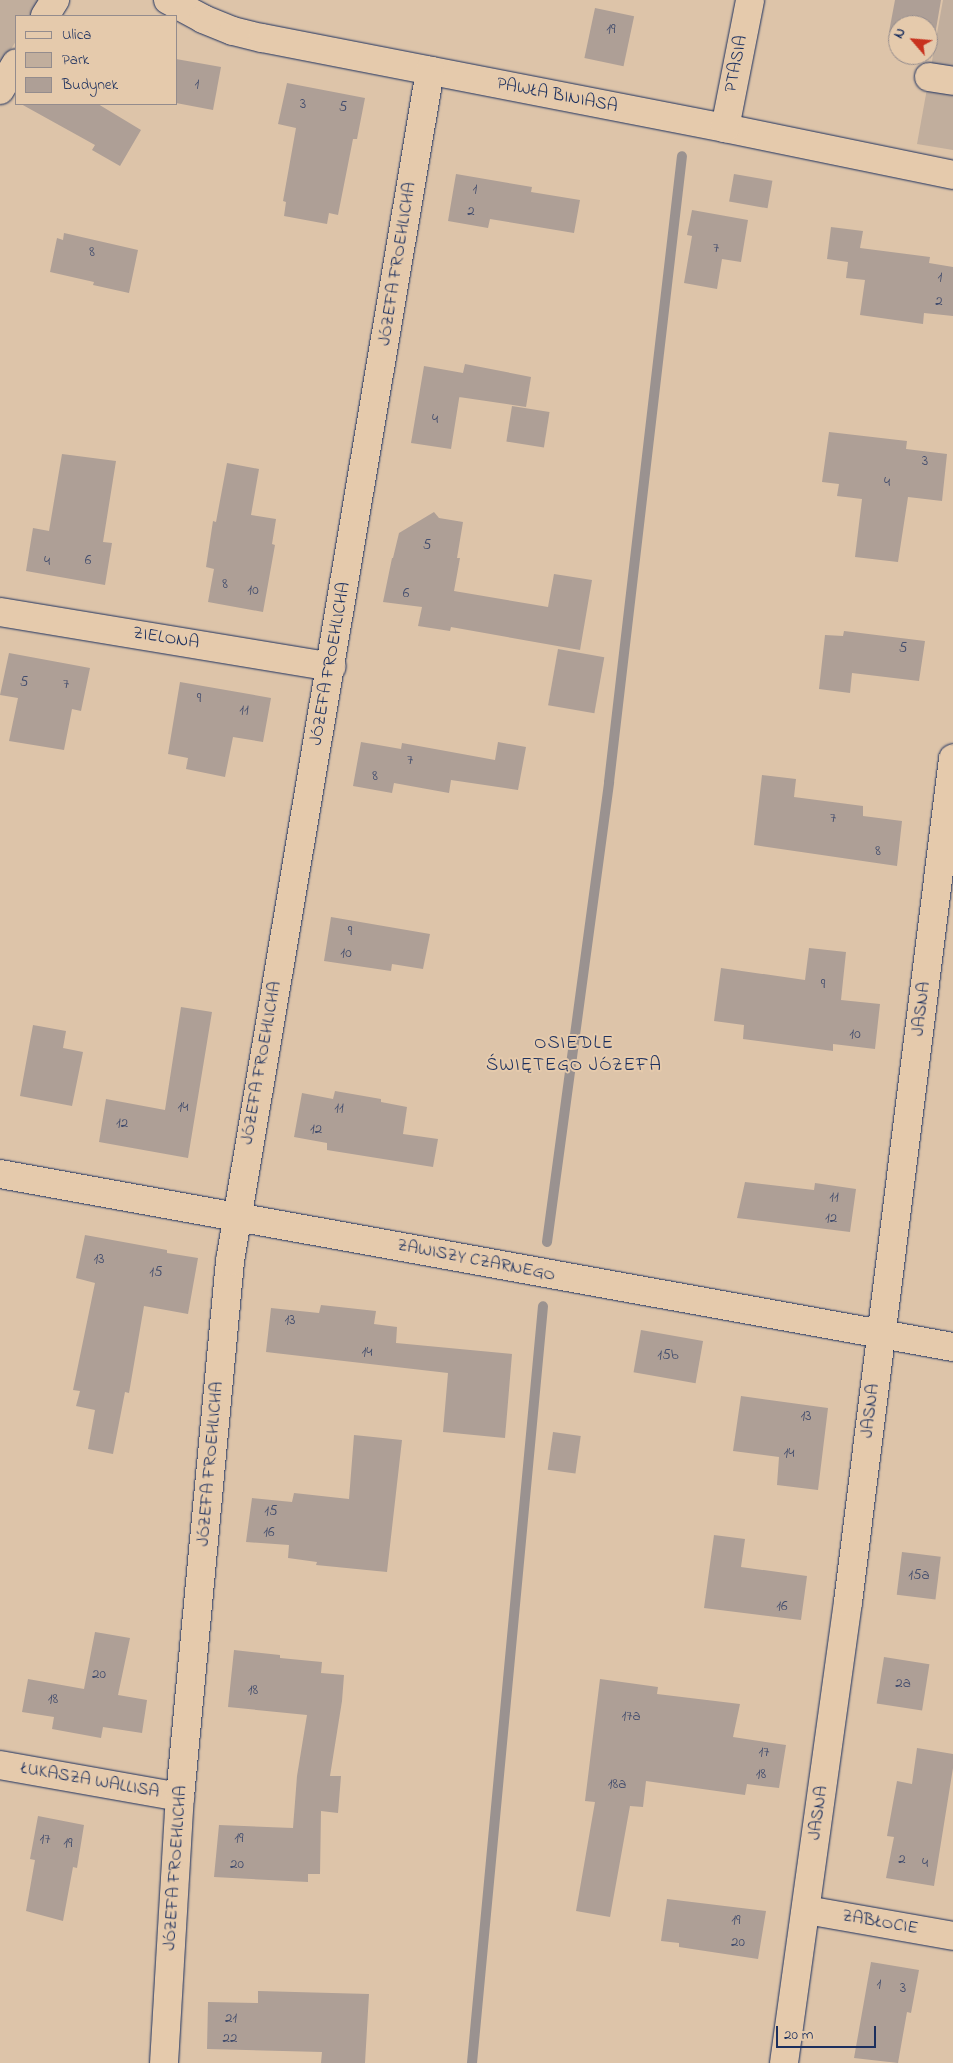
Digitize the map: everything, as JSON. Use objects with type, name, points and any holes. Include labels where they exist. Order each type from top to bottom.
[{"type":"street","points":[[46,15],[55,0]]},
{"type":"street","name":"PAWŁA BINIASA","points":[[168,0],[202,19],[233,31],[953,175]]},
{"type":"street","name":"PTASIA","points":[[725,128],[750,0]]},
{"type":"street","points":[[0,90],[15,65]]},
{"type":"street","name":"JÓZEFA FROEHLICHA","points":[[164,2063],[180,1798],[230,1261],[236,1216],[332,667],[430,71]]},
{"type":"street","name":"ZIELONA","points":[[0,612],[332,667]]},
{"type":"street","name":"JASNA","points":[[784,2063],[806,1910],[881,1334],[952,771]]},
{"type":"street","name":"ZAWISZY CZARNEGO","points":[[0,1174],[953,1347]]},
{"type":"street","name":"ŁUKASZA WALLISA","points":[[0,1765],[180,1798]]},
{"type":"street","name":"ZABŁOCIE","points":[[806,1910],[953,1936]]},
{"type":"green space","points":[[0,0],[41,0],[32,15],[15,15],[15,43],[0,67]]},
{"type":"green space","points":[[943,0],[953,0],[953,150],[917,144],[931,65],[938,65],[938,28]]},
{"type":"building","points":[[895,0],[941,0],[938,18],[938,15],[892,15]]},
{"type":"building","points":[[595,8],[634,16],[624,66],[584,58]]},
{"type":"building","points":[[178,59],[221,67],[213,110],[178,103]]},
{"type":"building","points":[[287,83],[365,98],[357,139],[353,139],[338,215],[329,213],[327,224],[284,216],[286,202],[283,201],[296,128],[278,124]]},
{"type":"building","points":[[23,105],[100,105],[141,130],[120,166],[92,150],[95,145]]},
{"type":"building","points":[[456,174],[532,187],[531,192],[580,200],[574,233],[490,219],[488,228],[448,221]]},
{"type":"building","points":[[734,174],[772,181],[768,208],[729,202]]},
{"type":"building","points":[[692,210],[748,220],[741,262],[722,259],[717,289],[684,283],[692,236],[687,235]]},
{"type":"building","points":[[831,227],[863,231],[860,248],[930,257],[929,263],[953,267],[953,316],[924,313],[923,324],[860,315],[865,280],[846,278],[848,262],[827,259]]},
{"type":"building","points":[[64,233],[138,250],[129,293],[93,285],[94,282],[50,272],[57,238],[63,240]]},
{"type":"building","points":[[465,364],[531,377],[526,407],[459,397],[451,449],[411,443],[424,366],[463,373]]},
{"type":"building","points":[[512,406],[550,412],[544,448],[506,442]]},
{"type":"building","points":[[829,432],[907,441],[906,449],[947,454],[942,501],[908,497],[898,562],[855,557],[862,499],[837,496],[839,484],[822,482]]},
{"type":"building","points":[[62,454],[116,461],[103,542],[112,543],[105,585],[26,571],[33,528],[49,531]]},
{"type":"building","points":[[227,463],[259,469],[251,515],[276,519],[272,544],[275,545],[263,612],[208,602],[214,569],[206,567],[213,521],[216,522]]},
{"type":"building","points":[[434,512],[439,518],[463,522],[457,558],[460,558],[454,591],[548,607],[554,574],[592,580],[580,650],[451,627],[450,631],[418,626],[422,607],[383,602],[399,533]]},
{"type":"building","points":[[844,631],[925,641],[919,681],[852,673],[850,693],[819,689],[825,635],[843,636]]},
{"type":"building","points":[[558,649],[604,657],[594,713],[548,705]]},
{"type":"building","points":[[9,653],[90,668],[81,711],[72,709],[64,750],[9,741],[18,698],[0,695]]},
{"type":"building","points":[[180,682],[271,698],[263,742],[233,737],[225,777],[186,769],[188,758],[168,754]]},
{"type":"building","points":[[361,742],[401,749],[402,743],[495,760],[498,742],[526,747],[518,790],[451,780],[449,793],[394,783],[392,793],[353,786]]},
{"type":"building","points":[[762,775],[796,779],[794,797],[863,806],[863,816],[902,821],[897,866],[754,845]]},
{"type":"building","points":[[331,917],[430,934],[423,969],[392,964],[391,971],[324,961]]},
{"type":"building","points":[[809,948],[846,952],[841,1000],[880,1004],[875,1049],[833,1044],[833,1051],[743,1039],[744,1025],[714,1021],[721,968],[805,980]]},
{"type":"building","points":[[181,1007],[212,1012],[188,1158],[99,1142],[106,1099],[165,1110]]},
{"type":"building","points":[[33,1025],[66,1031],[63,1048],[83,1052],[72,1106],[20,1096]]},
{"type":"building","points":[[335,1091],[381,1099],[381,1102],[407,1107],[403,1134],[438,1139],[433,1167],[327,1150],[327,1143],[294,1137],[302,1093],[333,1099]]},
{"type":"building","points":[[745,1182],[814,1190],[815,1183],[856,1189],[850,1232],[737,1218]]},
{"type":"building","points":[[85,1235],[167,1250],[167,1253],[198,1258],[188,1314],[144,1306],[129,1393],[125,1392],[113,1454],[88,1449],[95,1410],[76,1406],[80,1391],[73,1390],[95,1283],[76,1278]]},
{"type":"building","points":[[321,1305],[376,1311],[374,1324],[397,1327],[396,1343],[512,1354],[505,1438],[443,1432],[448,1373],[266,1352],[271,1308],[319,1313]]},
{"type":"building","points":[[641,1330],[703,1341],[696,1383],[634,1372]]},
{"type":"building","points":[[741,1396],[828,1408],[818,1490],[777,1485],[779,1457],[733,1451]]},
{"type":"building","points":[[553,1432],[581,1436],[575,1474],[548,1470]]},
{"type":"building","points":[[354,1435],[402,1440],[387,1572],[316,1565],[317,1562],[288,1558],[289,1545],[246,1542],[252,1498],[292,1502],[294,1493],[349,1499]]},
{"type":"building","points":[[714,1535],[745,1539],[741,1567],[807,1576],[801,1620],[704,1608]]},
{"type":"building","points":[[902,1552],[941,1557],[935,1599],[897,1595]]},
{"type":"building","points":[[95,1632],[130,1638],[118,1695],[147,1700],[142,1733],[103,1727],[101,1738],[52,1729],[54,1717],[22,1712],[28,1679],[84,1689]]},
{"type":"building","points":[[234,1650],[280,1655],[280,1658],[322,1662],[321,1673],[344,1675],[342,1701],[330,1776],[341,1776],[338,1813],[321,1811],[320,1874],[308,1874],[308,1882],[214,1877],[219,1825],[293,1828],[297,1776],[307,1715],[228,1707]]},
{"type":"building","points":[[884,1657],[929,1664],[922,1711],[877,1703]]},
{"type":"building","points":[[600,1679],[658,1687],[657,1694],[740,1704],[733,1737],[786,1745],[779,1788],[747,1784],[745,1795],[646,1781],[643,1807],[630,1806],[610,1917],[576,1911],[595,1802],[585,1801]]},
{"type":"building","points":[[917,1748],[953,1754],[953,1768],[934,1886],[886,1878],[894,1837],[887,1836],[897,1781],[912,1784]]},
{"type":"building","points":[[38,1816],[84,1825],[77,1868],[73,1867],[63,1921],[26,1911],[35,1860],[30,1859]]},
{"type":"building","points":[[667,1899],[766,1911],[758,1959],[679,1947],[679,1943],[661,1941]]},
{"type":"building","points":[[871,1962],[919,1970],[911,2013],[907,2012],[898,2063],[854,2058]]},
{"type":"building","points":[[258,1991],[369,1994],[365,2063],[321,2063],[322,2052],[207,2049],[208,2002],[258,2003]]},
{"type":"waterway","points":[[547,1242],[609,782],[682,156]]},
{"type":"waterway","points":[[472,2063],[543,1306]]},
{"type":"district","name":"OSIEDLE ŚWIĘTEGO JÓZEFA","points":[[574,1055]]}]
